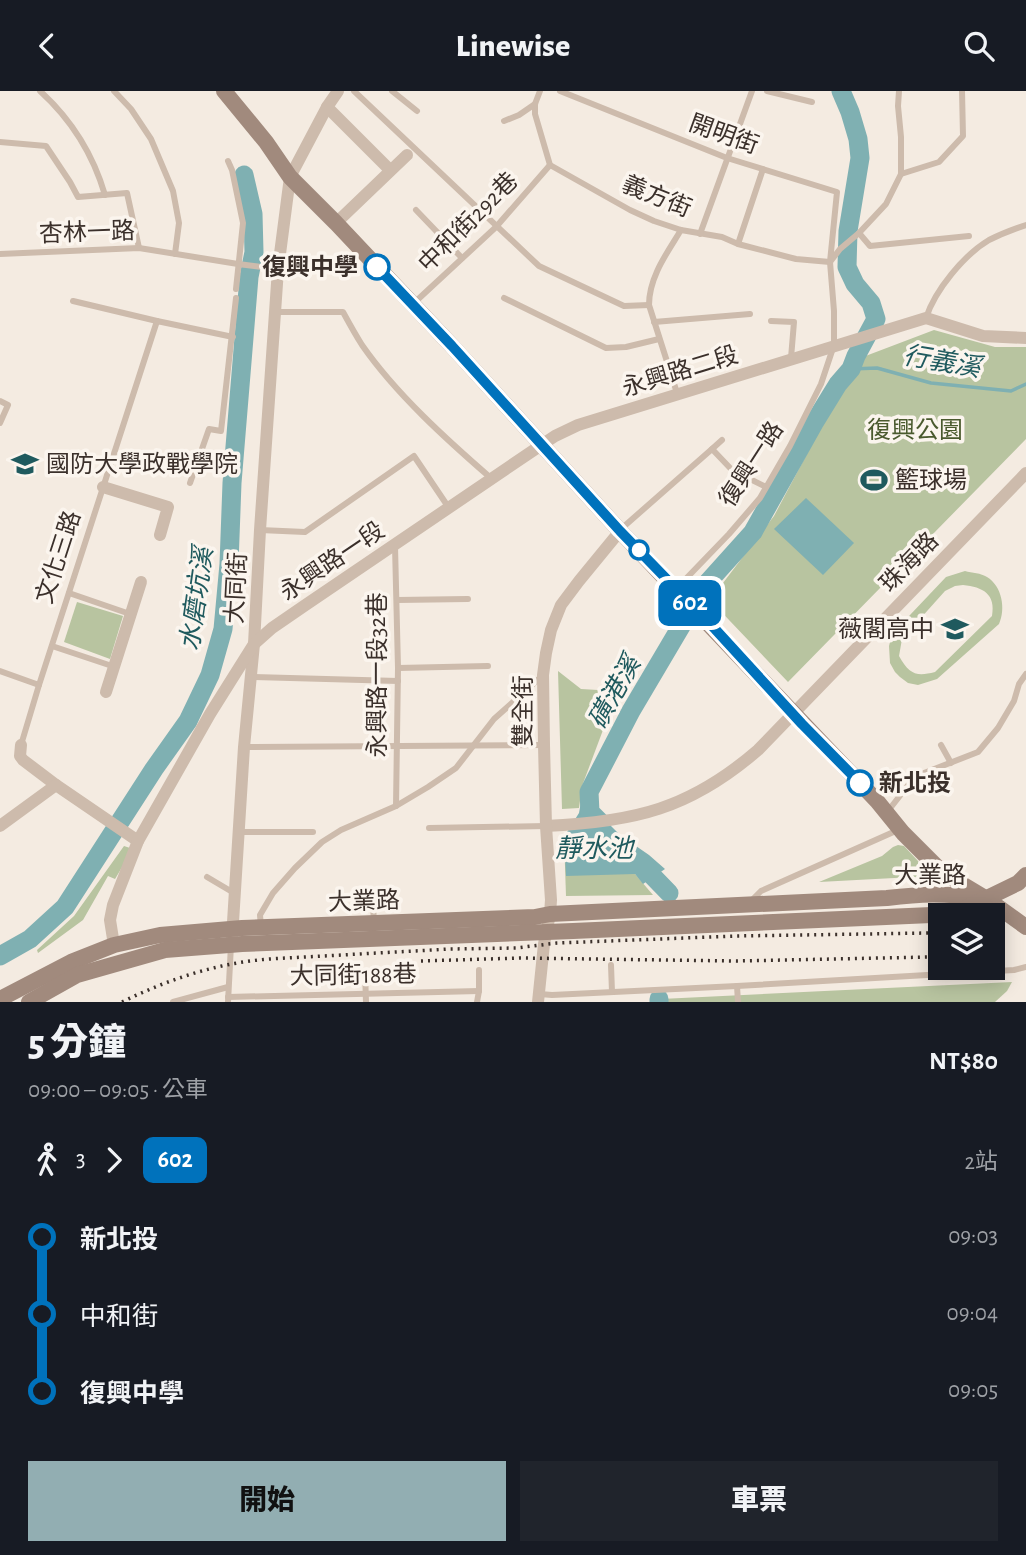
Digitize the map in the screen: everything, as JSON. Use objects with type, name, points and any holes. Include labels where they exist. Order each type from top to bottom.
[{"type":"main road","points":[[224,91],[266,142],[290,177],[412,304],[620,531],[942,873],[987,899],[1026,927]]},
{"type":"main road","points":[[987,899],[1018,883],[1026,875]]},
{"type":"main road","name":"大業路","points":[[30,1002],[76,975],[165,950],[232,937],[261,927],[535,917],[550,914],[887,898],[924,893],[987,899]]},
{"type":"main road","name":"大業路","points":[[0,999],[71,962],[114,945],[160,935],[232,937],[547,932],[954,914],[987,899]]},
{"type":"street","points":[[290,177],[338,91]]},
{"type":"street","points":[[327,107],[390,170]]},
{"type":"street","points":[[336,223],[407,155]]},
{"type":"street","name":"大同街","points":[[232,937],[278,269],[290,177]]},
{"type":"street","points":[[834,345],[926,318],[983,336],[1026,338]]},
{"type":"street","name":"永興路二段","points":[[542,445],[578,425],[834,345]]},
{"type":"street","name":"永興路一段","points":[[114,945],[110,920],[113,905],[136,839],[254,644],[272,628],[542,445]]},
{"type":"street","name":"珠海路","points":[[546,826],[619,820],[661,810],[693,796],[737,768],[758,750],[1026,473]]},
{"type":"street","points":[[103,487],[168,507],[160,535]]},
{"type":"street","name":"雙全街","points":[[539,998],[551,900],[544,745],[543,675],[546,653],[561,605],[620,531]]},
{"type":"street","points":[[106,692],[142,582]]},
{"type":"street","name":"文化三路","points":[[22,745],[20,756],[23,761],[136,839]]},
{"type":"street","points":[[0,826],[56,785]]},
{"type":"lane","points":[[40,91],[81,138],[99,174],[105,195]]},
{"type":"lane","points":[[114,91],[131,109],[151,139],[173,191],[179,223],[175,254]]},
{"type":"lane","points":[[354,91],[539,266],[624,306],[649,305]]},
{"type":"lane","points":[[392,91],[417,111]]},
{"type":"lane","points":[[540,91],[535,104],[535,114],[550,165]]},
{"type":"lane","name":"開明街","points":[[560,91],[727,158],[837,192]]},
{"type":"lane","points":[[700,234],[752,91]]},
{"type":"lane","points":[[767,91],[812,102]]},
{"type":"lane","points":[[830,262],[886,204],[901,174],[899,91]]},
{"type":"lane","points":[[901,174],[939,162],[963,136],[962,91]]},
{"type":"lane","points":[[504,121],[535,104]]},
{"type":"lane","points":[[0,142],[46,146],[78,197],[127,193],[139,248]]},
{"type":"lane","points":[[228,161],[243,223],[236,289]]},
{"type":"lane","name":"中和街292巷","points":[[412,304],[496,227],[550,165]]},
{"type":"lane","name":"義方街","points":[[550,165],[654,221],[681,230],[722,237],[738,244],[796,259],[830,262]]},
{"type":"lane","points":[[738,244],[763,169]]},
{"type":"lane","name":"復興一路","points":[[679,592],[760,498],[821,384],[834,345],[830,262],[837,192]]},
{"type":"lane","points":[[416,210],[462,258]]},
{"type":"lane","points":[[926,318],[930,304],[941,287],[970,254],[989,240],[1026,225]]},
{"type":"lane","points":[[677,393],[649,305],[649,289],[681,230]]},
{"type":"lane","points":[[859,233],[870,246],[970,236]]},
{"type":"lane","name":"杏林一路","points":[[0,254],[139,248],[278,269]]},
{"type":"lane","points":[[190,483],[209,429],[222,431],[236,297]]},
{"type":"lane","points":[[504,298],[606,348],[626,347],[659,339]]},
{"type":"lane","points":[[73,301],[233,337]]},
{"type":"lane","points":[[276,312],[342,312],[363,346],[396,386],[455,447],[492,479]]},
{"type":"lane","points":[[654,322],[750,314]]},
{"type":"lane","name":"文化三路","points":[[22,745],[157,321]]},
{"type":"lane","points":[[771,321],[794,322],[791,358]]},
{"type":"lane","points":[[0,401],[8,405],[0,423]]},
{"type":"lane","points":[[620,531],[722,440]]},
{"type":"lane","points":[[712,449],[732,470],[766,487]]},
{"type":"lane","points":[[260,530],[305,532],[414,456],[449,508]]},
{"type":"lane","name":"永興路一段32巷","points":[[396,544],[396,806]]},
{"type":"lane","points":[[69,593],[131,614]]},
{"type":"lane","points":[[397,600],[468,599]]},
{"type":"lane","points":[[52,646],[115,667]]},
{"type":"lane","points":[[398,668],[488,666]]},
{"type":"lane","points":[[0,671],[39,685]]},
{"type":"lane","points":[[887,813],[919,775],[978,752],[999,728],[1026,674]]},
{"type":"lane","points":[[261,927],[260,915],[273,893],[323,842],[341,830],[396,806],[456,768],[494,719],[543,675]]},
{"type":"lane","points":[[251,677],[398,681]]},
{"type":"lane","points":[[244,747],[544,745]]},
{"type":"lane","points":[[941,745],[951,763]]},
{"type":"lane","points":[[429,828],[546,826]]},
{"type":"lane","points":[[746,905],[761,891],[900,829]]},
{"type":"lane","points":[[239,832],[313,832]]},
{"type":"lane","points":[[208,877],[234,893]]},
{"type":"lane","points":[[372,889],[374,924]]},
{"type":"lane","name":"大同街","points":[[228,1000],[232,937]]},
{"type":"lane","points":[[611,965],[612,992]]},
{"type":"lane","points":[[539,998],[986,972],[1026,967]]},
{"type":"lane","points":[[477,1002],[480,970]]},
{"type":"lane","points":[[365,971],[366,998]]},
{"type":"lane","points":[[737,986],[738,1002]]},
{"type":"lane","points":[[173,1002],[229,987]]},
{"type":"lane","name":"大同街188巷","points":[[228,1000],[366,998],[480,991]]},
{"type":"green space","name":"復興公園","points":[[934,330],[995,347],[1026,347],[1026,439],[788,682],[710,600],[774,516],[855,360]]},
{"type":"green space","points":[[965,571],[982,575],[992,581],[1001,598],[999,624],[937,679],[918,685],[908,683],[895,672],[890,663],[889,646],[892,634],[946,577]],"holes":[[[955,586],[970,586],[982,590],[990,597],[992,616],[935,672],[914,673],[899,656],[902,639],[945,591]]]},
{"type":"green space","points":[[77,602],[123,616],[110,659],[64,642]]},
{"type":"green space","points":[[558,671],[581,689],[598,690],[611,700],[623,698],[603,730],[582,786],[579,808],[562,809]]},
{"type":"green space","points":[[579,836],[635,874],[653,895],[566,896],[564,837]]},
{"type":"green space","points":[[898,845],[904,846],[932,876],[819,882],[882,856]]},
{"type":"green space","points":[[124,846],[130,848],[130,854],[115,879],[108,876],[83,920],[38,953],[37,950],[74,916]]},
{"type":"green space","points":[[1012,982],[995,1002],[661,1002],[661,999]]},
{"type":"water","points":[[806,498],[854,543],[823,575],[774,529]]},
{"type":"water","name":"靜水池","points":[[595,801],[596,811],[620,835],[665,869],[643,884],[635,874],[566,876],[564,837],[579,813],[581,802]]},
{"type":"waterway","name":"磺港溪","points":[[601,823],[590,812],[589,792],[631,711],[699,592],[753,532],[814,423],[838,384],[851,369],[876,319],[871,303],[855,284],[847,267],[848,231],[860,158],[858,139],[841,91]]},
{"type":"waterway","name":"水磨坑溪","points":[[0,956],[30,939],[65,907],[188,721],[210,675],[223,629],[232,483],[249,277],[254,252],[253,214],[244,175]]},
{"type":"waterway","name":"行義溪","points":[[851,369],[877,368],[931,383],[1011,391],[1026,384]]},
{"type":"waterway","name":"磺港溪","points":[[637,860],[669,893]]},
{"type":"railway","points":[[122,1002],[194,973],[269,959],[516,948],[557,943],[736,936],[928,933]]},
{"type":"railway","points":[[421,961],[520,958],[736,961],[928,957]]},
{"type":"bus line","name":"602","points":[[377,267],[620,531],[860,783]]},
{"type":"place","name":"復興中學","points":[[377,267]]},
{"type":"place","name":"國防大學政戰學院","points":[[25,464]]},
{"type":"place","name":"籃球場","points":[[874,480]]},
{"type":"place","name":"薇閣高中","points":[[955,629]]},
{"type":"place","name":"新北投","points":[[860,783]]}]
